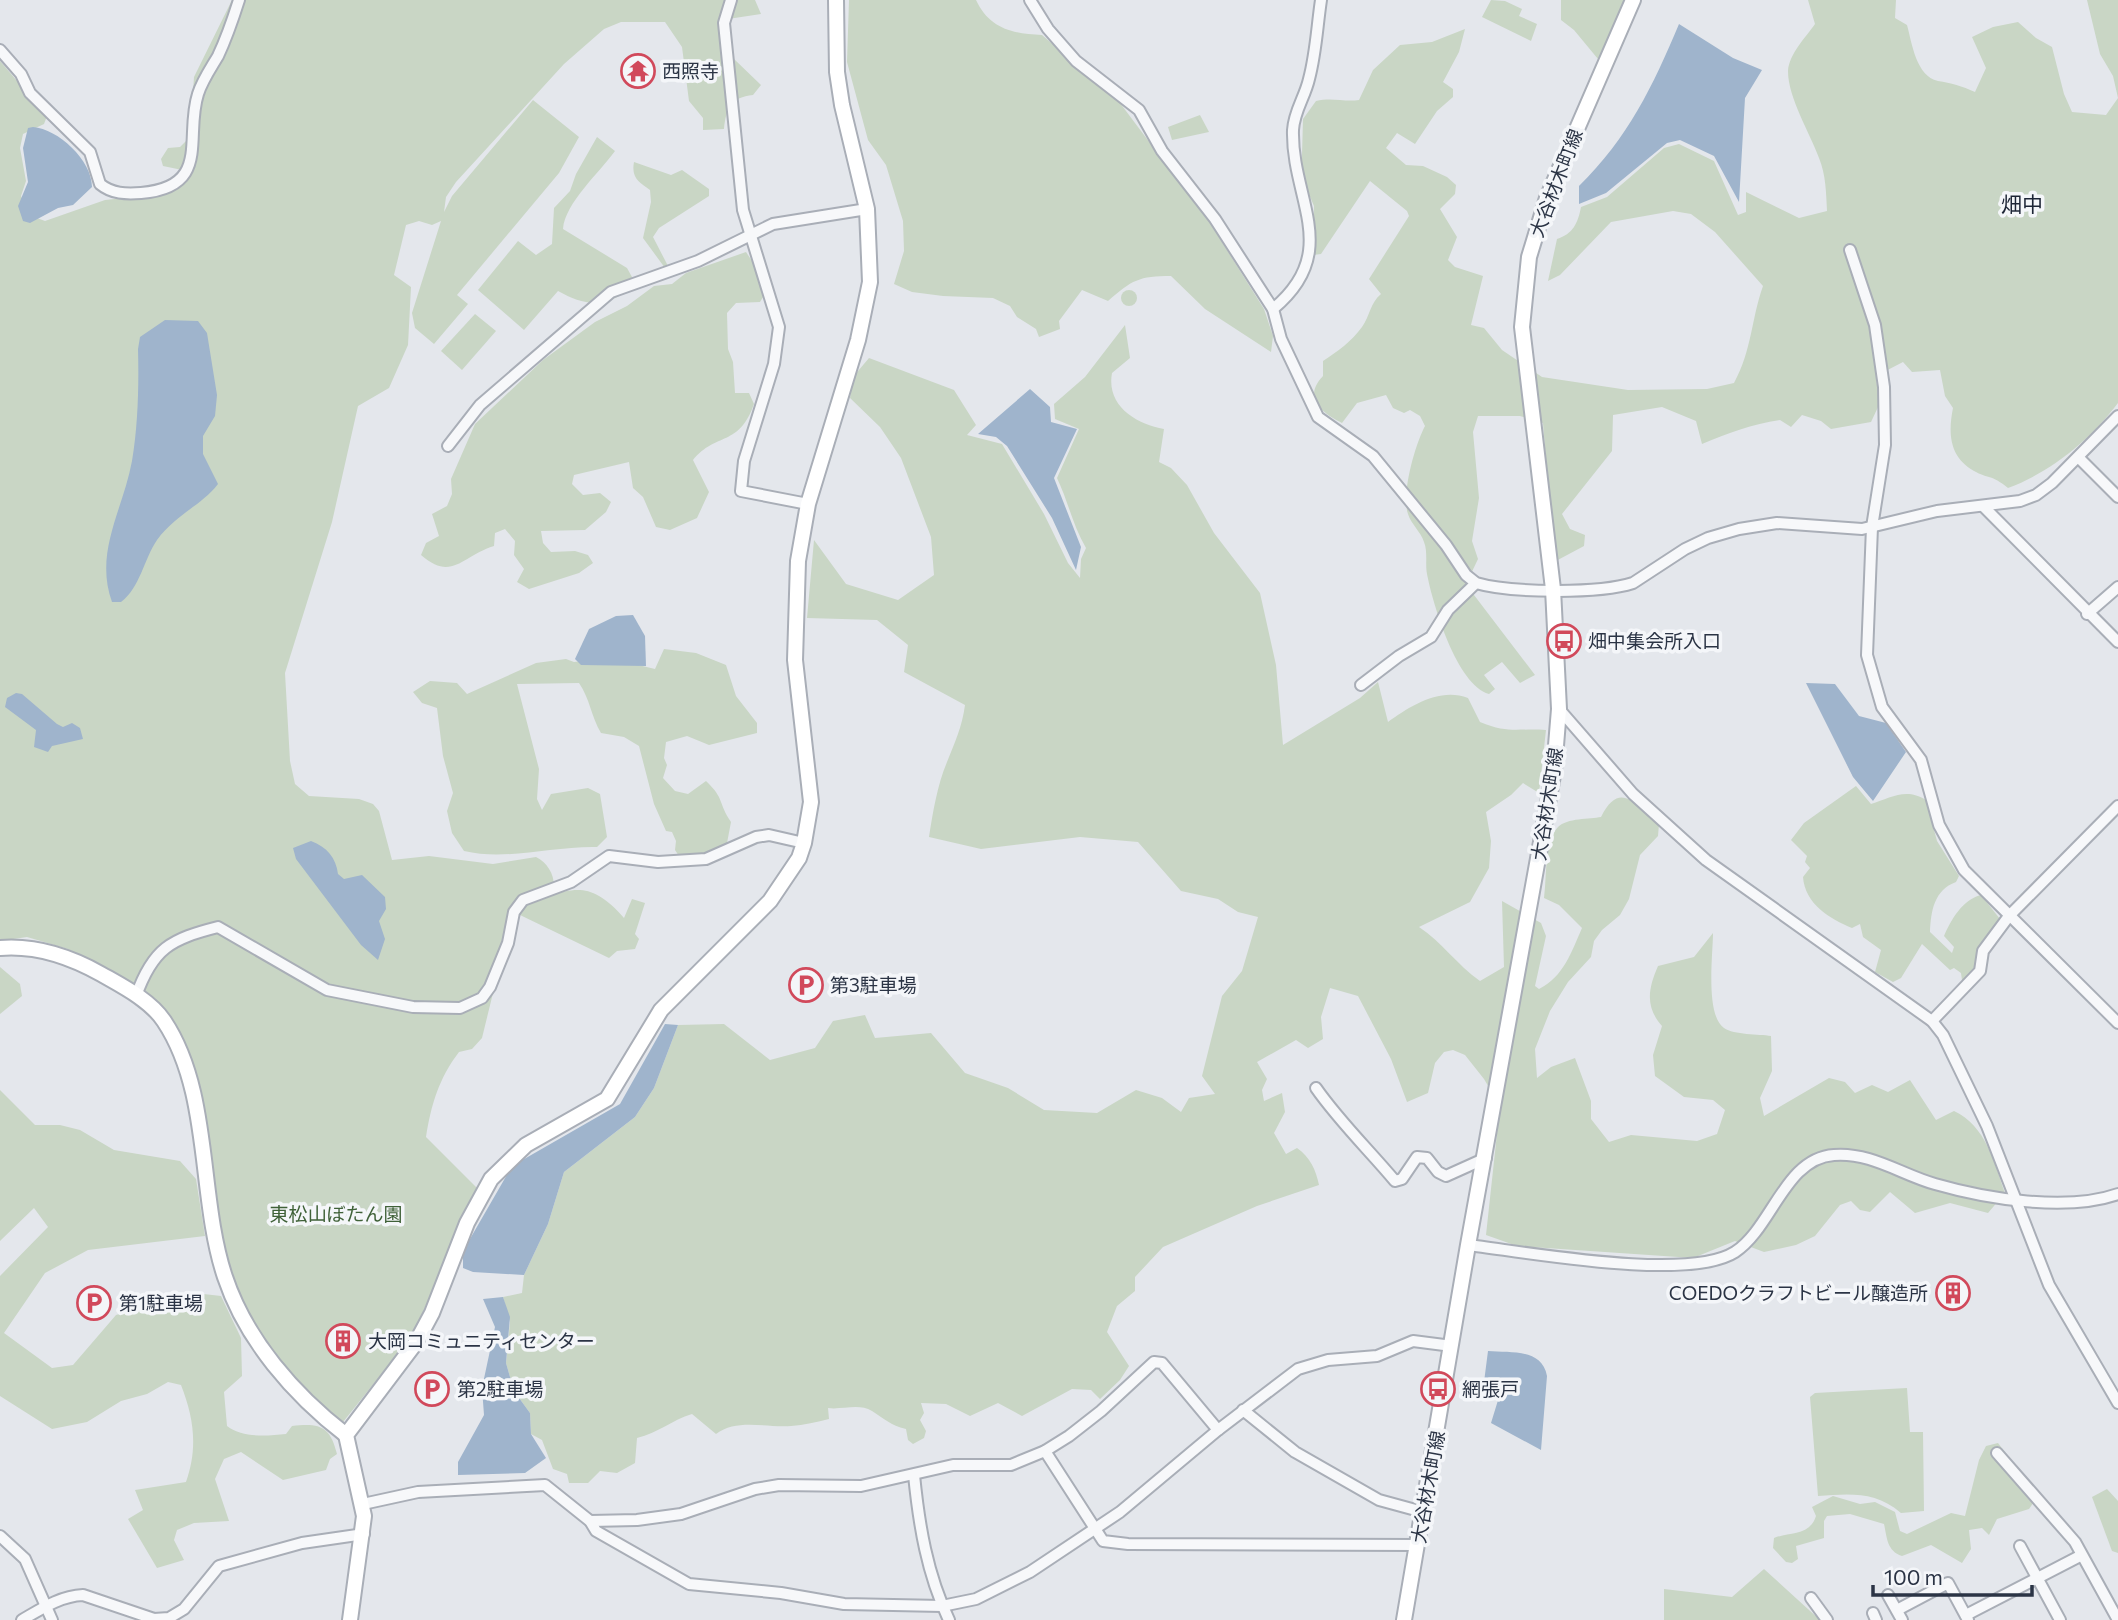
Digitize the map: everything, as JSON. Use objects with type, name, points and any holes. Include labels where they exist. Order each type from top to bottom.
[{"type":"street","points":[[0,50],[21,74],[30,93],[90,152],[100,184],[114,192],[158,191],[177,181],[189,165],[194,146],[197,95],[230,30],[239,0]]},
{"type":"street","points":[[731,0],[724,23],[743,210],[772,299],[779,339],[744,461],[741,491],[808,504]]},
{"type":"street","points":[[346,1435],[357,1417],[417,1342],[432,1313],[467,1223],[491,1179],[526,1145],[607,1099],[661,1010],[770,901],[799,858],[811,802],[795,660],[794,605],[798,561],[808,504],[866,306],[870,246],[867,209],[842,105],[836,61],[836,0]]},
{"type":"street","points":[[1030,0],[1048,29],[1076,61],[1139,110],[1152,136],[1215,219],[1273,309],[1281,339],[1318,417],[1373,456],[1446,545],[1466,575],[1476,583],[1570,592],[1620,587],[1633,583],[1707,538],[1759,525],[1777,523],[1872,527],[1937,511],[2020,501],[2036,495],[2079,458],[2118,416]]},
{"type":"street","points":[[1273,309],[1303,275],[1309,246],[1310,220],[1296,170],[1293,129],[1296,111],[1308,84],[1317,48],[1321,0]]},
{"type":"street","name":"大谷材木町線","points":[[1405,1620],[1468,1245],[1486,1158],[1550,794],[1559,709],[1553,589],[1522,327],[1525,282],[1535,231],[1547,198],[1633,0]]},
{"type":"street","points":[[448,446],[480,405],[611,292],[636,280],[677,269],[773,224],[867,209]]},
{"type":"street","points":[[1850,250],[1875,325],[1884,387],[1885,445],[1872,527],[1867,655],[1882,707],[1921,760],[1938,825],[1955,858],[2009,916],[2118,1023]]},
{"type":"street","points":[[2079,458],[2118,497]]},
{"type":"street","points":[[1983,506],[2087,614],[2118,642]]},
{"type":"street","points":[[1361,685],[1399,656],[1431,637],[1448,610],[1476,583]]},
{"type":"street","points":[[2087,614],[2118,587]]},
{"type":"street","points":[[1559,709],[1633,794],[1706,860],[1932,1021],[1943,1035],[1987,1126],[2013,1199],[2049,1285],[2118,1403]]},
{"type":"street","points":[[1932,1021],[1980,971],[1983,951],[2009,916],[2118,806]]},
{"type":"street","points":[[136,996],[150,961],[160,950],[191,934],[218,927],[327,990],[413,1007],[460,1008],[482,998],[490,987],[508,943],[514,912],[523,900],[571,882],[609,856],[658,862],[706,859],[756,837],[769,835],[804,843]]},
{"type":"street","points":[[0,948],[25,946],[85,965],[136,996],[163,1020],[182,1059],[196,1112],[216,1244],[241,1315],[298,1392],[346,1435],[363,1504],[364,1534],[350,1620]]},
{"type":"street","points":[[1316,1088],[1337,1118],[1367,1146],[1395,1181],[1402,1179],[1417,1157],[1427,1158],[1438,1172],[1446,1176],[1486,1158]]},
{"type":"street","points":[[1468,1245],[1582,1259],[1667,1265],[1703,1264],[1736,1251],[1802,1170],[1823,1157],[1837,1155],[1889,1165],[1937,1185],[2013,1199],[2062,1204],[2091,1202],[2118,1194]]},
{"type":"street","points":[[363,1504],[418,1492],[537,1483],[551,1488],[590,1521],[596,1531],[689,1584],[781,1593],[844,1605],[942,1606],[976,1599],[1005,1585],[1096,1529],[1288,1374],[1318,1362],[1368,1358],[1413,1341],[1452,1346]]},
{"type":"street","points":[[590,1521],[637,1520],[681,1514],[755,1489],[779,1485],[861,1486],[953,1465],[1011,1465],[1045,1451],[1101,1411],[1154,1362],[1162,1363],[1218,1430]]},
{"type":"street","points":[[1243,1410],[1296,1451],[1379,1500],[1423,1513]]},
{"type":"street","points":[[1045,1451],[1103,1541],[1128,1544],[1417,1545]]},
{"type":"street","points":[[1997,1453],[2075,1542],[2080,1556],[2118,1620]]},
{"type":"street","points":[[914,1475],[919,1525],[929,1569],[949,1620]]},
{"type":"street","points":[[22,1620],[72,1595],[83,1595],[154,1619],[169,1618],[184,1609],[219,1566],[302,1543],[364,1534]]},
{"type":"street","points":[[0,1535],[25,1559],[52,1620]]},
{"type":"street","points":[[2020,1546],[2060,1620]]},
{"type":"street","points":[[1888,1595],[1899,1615],[1948,1583],[1967,1617],[2080,1556]]},
{"type":"street","points":[[1811,1598],[1826,1620]]},
{"type":"green space","name":"東松山ぼたん園","points":[[232,0],[755,0],[761,14],[728,19],[734,59],[761,85],[753,95],[739,98],[731,105],[724,129],[703,130],[703,118],[689,101],[682,47],[665,22],[621,22],[604,29],[564,64],[456,182],[446,197],[444,212],[452,196],[533,100],[579,137],[559,173],[457,295],[468,304],[434,344],[415,328],[412,313],[441,221],[432,225],[419,221],[406,225],[394,275],[411,287],[408,345],[389,388],[358,406],[332,522],[285,673],[290,761],[295,784],[309,796],[359,799],[373,804],[379,811],[392,860],[429,856],[493,864],[536,857],[549,869],[554,886],[523,896],[515,903],[562,892],[585,891],[610,904],[624,918],[632,899],[645,903],[635,934],[639,939],[635,949],[617,951],[609,958],[520,915],[493,993],[482,1038],[472,1049],[459,1052],[446,1072],[433,1103],[426,1137],[478,1189],[412,1336],[343,1422],[325,1411],[278,1363],[254,1325],[236,1284],[213,1197],[191,1063],[182,1039],[169,1018],[135,981],[133,984],[68,949],[27,937],[0,941],[0,61],[47,116],[44,124],[23,134],[20,148],[26,181],[21,196],[29,215],[45,221],[105,200],[143,196],[187,171],[163,166],[161,159],[168,148],[180,147],[190,137],[194,77]]},
{"type":"green space","points":[[849,0],[976,0],[981,10],[1003,28],[1042,35],[1117,99],[1210,223],[1264,309],[1273,336],[1271,352],[1205,309],[1171,276],[1136,281],[1108,301],[1082,290],[1059,321],[1060,329],[1039,337],[1036,329],[1017,317],[1010,306],[993,298],[912,292],[894,284],[904,251],[903,221],[886,165],[868,140],[847,62]]},
{"type":"green space","points":[[1491,0],[1505,1],[1522,9],[1519,16],[1537,24],[1531,41],[1482,17]]},
{"type":"green space","points":[[1561,0],[1626,0],[1616,29],[1598,59],[1574,30],[1561,20]]},
{"type":"green space","points":[[1808,0],[1896,0],[1895,18],[1907,25],[1916,58],[1925,73],[1938,81],[1975,92],[1986,68],[1972,37],[1993,27],[2018,22],[2036,38],[2052,47],[2064,94],[2072,112],[2106,115],[2118,98],[2118,403],[2095,430],[2069,453],[2039,473],[2008,488],[1959,459],[1952,444],[1953,408],[1945,396],[1940,370],[1912,372],[1903,362],[1876,376],[1879,405],[1871,422],[1831,429],[1821,421],[1802,415],[1791,427],[1780,420],[1740,429],[1702,444],[1696,421],[1662,407],[1613,415],[1612,451],[1562,514],[1570,529],[1585,535],[1584,546],[1554,562],[1543,423],[1520,416],[1478,416],[1473,432],[1479,498],[1472,541],[1478,559],[1468,580],[1474,595],[1535,675],[1520,683],[1502,662],[1484,675],[1495,689],[1489,694],[1477,688],[1467,676],[1448,642],[1430,588],[1424,542],[1408,514],[1406,494],[1410,470],[1425,426],[1420,416],[1410,410],[1404,413],[1393,408],[1386,395],[1357,403],[1342,423],[1322,410],[1315,398],[1314,391],[1323,376],[1323,361],[1358,332],[1381,294],[1369,279],[1409,216],[1407,211],[1370,181],[1321,254],[1313,255],[1314,206],[1302,178],[1303,119],[1316,101],[1359,100],[1373,70],[1400,45],[1432,42],[1465,29],[1459,52],[1443,82],[1453,89],[1453,97],[1437,111],[1415,144],[1397,133],[1386,148],[1406,165],[1423,166],[1447,177],[1456,185],[1455,194],[1440,209],[1457,237],[1448,260],[1455,267],[1483,276],[1471,325],[1484,328],[1502,350],[1542,377],[1628,390],[1707,389],[1734,383],[1748,347],[1763,286],[1715,232],[1691,214],[1673,211],[1611,222],[1560,275],[1548,281],[1557,239],[1574,227],[1581,207],[1607,197],[1664,148],[1679,144],[1714,161],[1738,215],[1746,212],[1746,192],[1799,218],[1827,211],[1821,164],[1795,104],[1788,71],[1795,52],[1815,24]]},
{"type":"green space","points":[[2087,0],[2118,0],[2118,98],[2113,76],[2100,54]]},
{"type":"green space","points":[[1200,115],[1209,132],[1172,140],[1168,127]]},
{"type":"green space","points":[[597,137],[615,151],[576,198],[563,229],[627,268],[632,277],[628,290],[610,300],[593,303],[558,291],[524,330],[478,290],[518,241],[536,255],[552,244],[554,208],[570,191],[576,174]]},
{"type":"green space","points":[[634,162],[671,175],[682,170],[709,189],[709,196],[659,228],[653,237],[668,266],[665,268],[643,238],[651,202],[650,190],[635,176]]},
{"type":"green space","points":[[746,252],[756,267],[765,294],[760,302],[736,303],[727,313],[728,349],[733,362],[735,393],[749,393],[754,404],[741,427],[710,445],[693,460],[709,492],[697,518],[670,530],[656,527],[643,497],[633,488],[629,462],[574,475],[572,484],[583,495],[600,493],[611,502],[606,512],[585,530],[541,531],[543,543],[551,552],[575,551],[588,555],[593,563],[579,573],[529,589],[517,582],[524,569],[514,555],[515,541],[505,529],[495,533],[494,546],[449,567],[432,563],[421,555],[426,543],[439,536],[432,514],[447,506],[452,494],[451,479],[475,424],[543,360],[595,322],[627,306],[654,286],[672,284],[686,273]]},
{"type":"green space","points":[[1129,290],[1135,292],[1135,304],[1129,306],[1123,304],[1121,298],[1123,292]]},
{"type":"green space","points":[[475,314],[496,331],[462,370],[441,351]]},
{"type":"green space","points":[[1125,325],[1130,358],[1112,373],[1114,395],[1125,412],[1143,423],[1164,429],[1159,462],[1171,468],[1187,485],[1214,533],[1260,593],[1276,665],[1283,745],[1360,698],[1378,682],[1388,722],[1426,700],[1457,695],[1468,698],[1480,722],[1490,726],[1546,730],[1539,793],[1523,783],[1486,812],[1491,841],[1489,868],[1470,902],[1419,927],[1480,981],[1504,967],[1502,901],[1541,923],[1546,936],[1535,986],[1539,989],[1561,971],[1582,928],[1559,905],[1544,898],[1548,851],[1558,827],[1573,820],[1601,817],[1615,799],[1622,798],[1636,803],[1659,824],[1658,836],[1640,855],[1629,899],[1620,915],[1602,930],[1594,941],[1591,957],[1568,982],[1550,1011],[1535,1049],[1537,1078],[1551,1067],[1575,1058],[1591,1101],[1591,1119],[1609,1142],[1631,1135],[1697,1141],[1717,1134],[1725,1110],[1713,1100],[1684,1097],[1655,1076],[1653,1055],[1662,1026],[1653,1012],[1650,998],[1658,966],[1694,957],[1713,933],[1712,998],[1718,1021],[1724,1028],[1734,1032],[1771,1036],[1772,1071],[1760,1098],[1764,1116],[1829,1078],[1845,1082],[1855,1093],[1872,1085],[1888,1092],[1910,1080],[1936,1120],[1954,1111],[1974,1126],[1987,1146],[2005,1193],[1988,1213],[1950,1203],[1915,1213],[1890,1192],[1870,1212],[1860,1210],[1851,1201],[1840,1205],[1815,1236],[1796,1245],[1764,1252],[1735,1241],[1693,1258],[1517,1246],[1486,1235],[1500,1106],[1484,1079],[1465,1055],[1453,1050],[1444,1052],[1435,1063],[1428,1093],[1407,1102],[1391,1059],[1358,996],[1330,988],[1321,1017],[1323,1039],[1308,1048],[1296,1040],[1257,1062],[1267,1079],[1262,1090],[1264,1101],[1282,1093],[1285,1112],[1274,1133],[1286,1154],[1297,1148],[1305,1155],[1314,1169],[1319,1185],[1257,1206],[1163,1247],[1135,1277],[1135,1291],[1117,1306],[1107,1332],[1129,1366],[1120,1380],[1100,1399],[1091,1390],[1072,1389],[1022,1416],[998,1403],[970,1416],[946,1404],[921,1403],[924,1413],[920,1420],[926,1431],[924,1438],[913,1444],[908,1440],[906,1429],[862,1407],[828,1408],[829,1419],[806,1424],[733,1426],[716,1434],[692,1414],[637,1438],[635,1463],[617,1473],[600,1471],[588,1483],[569,1483],[567,1474],[553,1469],[542,1440],[531,1434],[530,1413],[514,1391],[506,1363],[510,1322],[503,1297],[522,1293],[524,1275],[548,1224],[564,1172],[635,1117],[654,1088],[678,1025],[724,1024],[770,1060],[815,1048],[833,1021],[865,1015],[875,1038],[931,1033],[965,1073],[1008,1088],[1044,1110],[1097,1113],[1136,1090],[1162,1098],[1181,1112],[1189,1098],[1215,1094],[1202,1076],[1222,996],[1242,971],[1258,917],[1238,912],[1218,899],[1181,891],[1138,842],[1080,837],[981,849],[929,837],[938,790],[965,705],[904,672],[908,645],[877,620],[807,618],[814,540],[846,584],[898,600],[934,575],[931,537],[901,458],[880,427],[850,398],[853,377],[869,358],[954,390],[976,425],[967,435],[1002,444],[1044,514],[1068,563],[1080,578],[1081,559],[1086,548],[1057,478],[1079,429],[1055,419],[1054,404],[1085,377]]},
{"type":"green space","points":[[664,649],[696,653],[726,665],[736,696],[757,723],[757,733],[709,745],[687,736],[666,742],[664,758],[667,765],[663,778],[675,791],[688,794],[706,781],[716,792],[731,822],[727,843],[697,856],[679,856],[675,850],[676,841],[672,832],[666,831],[654,804],[639,746],[624,737],[601,733],[579,683],[517,684],[539,769],[537,799],[542,810],[551,794],[588,788],[600,794],[607,837],[597,847],[513,854],[464,851],[452,833],[447,811],[453,793],[443,756],[437,708],[422,703],[413,692],[430,681],[457,683],[467,694],[536,663],[566,659],[574,662],[609,658],[655,669]]},
{"type":"green space","points":[[1856,786],[1871,804],[1905,794],[1926,800],[1937,841],[1959,876],[1956,882],[1938,896],[1930,932],[1952,953],[1954,947],[1944,936],[1954,917],[1968,901],[1981,895],[2000,919],[1980,949],[1975,963],[1978,969],[1968,983],[1962,980],[1961,973],[1954,968],[1950,970],[1922,944],[1901,978],[1893,982],[1875,972],[1881,950],[1863,937],[1860,924],[1852,928],[1835,920],[1820,909],[1808,895],[1803,877],[1810,868],[1805,862],[1807,856],[1791,840],[1804,823]]},
{"type":"green space","points":[[0,967],[20,984],[22,996],[0,1014]]},
{"type":"green space","points":[[0,1090],[35,1125],[60,1125],[80,1130],[114,1150],[180,1161],[196,1179],[205,1236],[88,1250],[45,1273],[4,1333],[52,1368],[73,1365],[116,1315],[142,1307],[162,1306],[186,1292],[221,1296],[241,1338],[242,1376],[224,1392],[227,1426],[240,1433],[263,1436],[286,1434],[292,1426],[310,1425],[322,1428],[331,1437],[337,1454],[330,1459],[326,1470],[283,1480],[241,1452],[224,1459],[215,1479],[229,1521],[194,1523],[177,1530],[174,1540],[184,1560],[157,1568],[128,1519],[143,1510],[135,1490],[186,1482],[192,1457],[193,1433],[181,1385],[168,1382],[147,1394],[121,1401],[87,1422],[52,1429],[0,1396],[0,1276],[48,1227],[34,1208],[0,1241]]},
{"type":"green space","points":[[1907,1388],[1910,1432],[1923,1432],[1924,1511],[1901,1513],[1872,1497],[1818,1496],[1810,1397],[1815,1393]]},
{"type":"green space","points":[[1998,1443],[2038,1496],[2029,1509],[1997,1519],[1989,1535],[1982,1528],[1969,1530],[1971,1549],[1962,1563],[1931,1545],[1902,1556],[1897,1554],[1887,1539],[1884,1524],[1850,1514],[1827,1516],[1824,1521],[1824,1538],[1796,1546],[1798,1559],[1792,1563],[1786,1562],[1773,1548],[1774,1538],[1809,1527],[1816,1516],[1812,1507],[1833,1496],[1860,1504],[1875,1502],[1895,1512],[1900,1531],[1907,1534],[1951,1513],[1965,1516],[1979,1460],[1986,1446]]},
{"type":"green space","points":[[2107,1489],[2118,1501],[2118,1553],[2112,1551],[2092,1497]]},
{"type":"green space","points":[[1764,1569],[1820,1620],[1664,1620],[1664,1589],[1732,1597]]},
{"type":"water","points":[[1679,24],[1733,58],[1762,70],[1745,98],[1739,202],[1714,156],[1680,140],[1667,143],[1606,193],[1579,204],[1579,186],[1612,149],[1638,110]]},
{"type":"water","points":[[28,128],[53,133],[72,148],[86,167],[92,187],[73,205],[58,208],[30,223],[23,221],[18,206],[28,182],[23,148]]},
{"type":"water","points":[[165,320],[198,321],[207,333],[217,395],[215,416],[203,436],[203,454],[218,484],[164,531],[152,548],[133,589],[121,602],[112,602],[106,566],[112,531],[132,461],[137,420],[140,337]]},
{"type":"water","points":[[1030,389],[1050,407],[1051,422],[1077,429],[1054,478],[1081,547],[1076,570],[1052,518],[1007,446],[996,437],[978,434]]},
{"type":"water","points":[[633,615],[645,636],[646,666],[581,665],[575,659],[589,629],[616,616]]},
{"type":"water","points":[[1806,683],[1835,684],[1859,716],[1886,723],[1906,752],[1873,801],[1853,777]]},
{"type":"water","points":[[16,693],[22,694],[57,724],[63,727],[72,723],[80,728],[83,739],[52,746],[48,752],[34,747],[36,730],[5,707],[7,698]]},
{"type":"water","points":[[311,841],[330,854],[338,874],[344,879],[362,875],[385,897],[386,909],[379,921],[385,939],[378,960],[361,945],[296,859],[293,848]]},
{"type":"water","points":[[665,1024],[678,1025],[654,1088],[635,1117],[564,1172],[548,1224],[524,1275],[473,1272],[463,1268],[463,1251],[512,1166],[620,1104]]},
{"type":"water","points":[[503,1297],[510,1317],[506,1363],[514,1391],[530,1413],[531,1434],[546,1458],[525,1473],[458,1475],[458,1462],[484,1415],[482,1388],[495,1327],[483,1299]]},
{"type":"water","points":[[1488,1351],[1532,1356],[1544,1367],[1547,1376],[1541,1450],[1491,1423],[1499,1397],[1484,1382]]},
{"type":"place","name":"西照寺","points":[[638,71]]},
{"type":"place","name":"畑中集会所入口","points":[[1564,641]]},
{"type":"place","name":"第3駐車場","points":[[806,985]]},
{"type":"place","name":"COEDOクラフトビール醸造所","points":[[1953,1293]]},
{"type":"place","name":"第1駐車場","points":[[94,1303]]},
{"type":"place","name":"大岡コミュニティセンター","points":[[343,1341]]},
{"type":"place","name":"第2駐車場","points":[[432,1389]]},
{"type":"place","name":"網張戸","points":[[1438,1389]]},
{"type":"district","name":"畑中","points":[[2022,205]]}]
